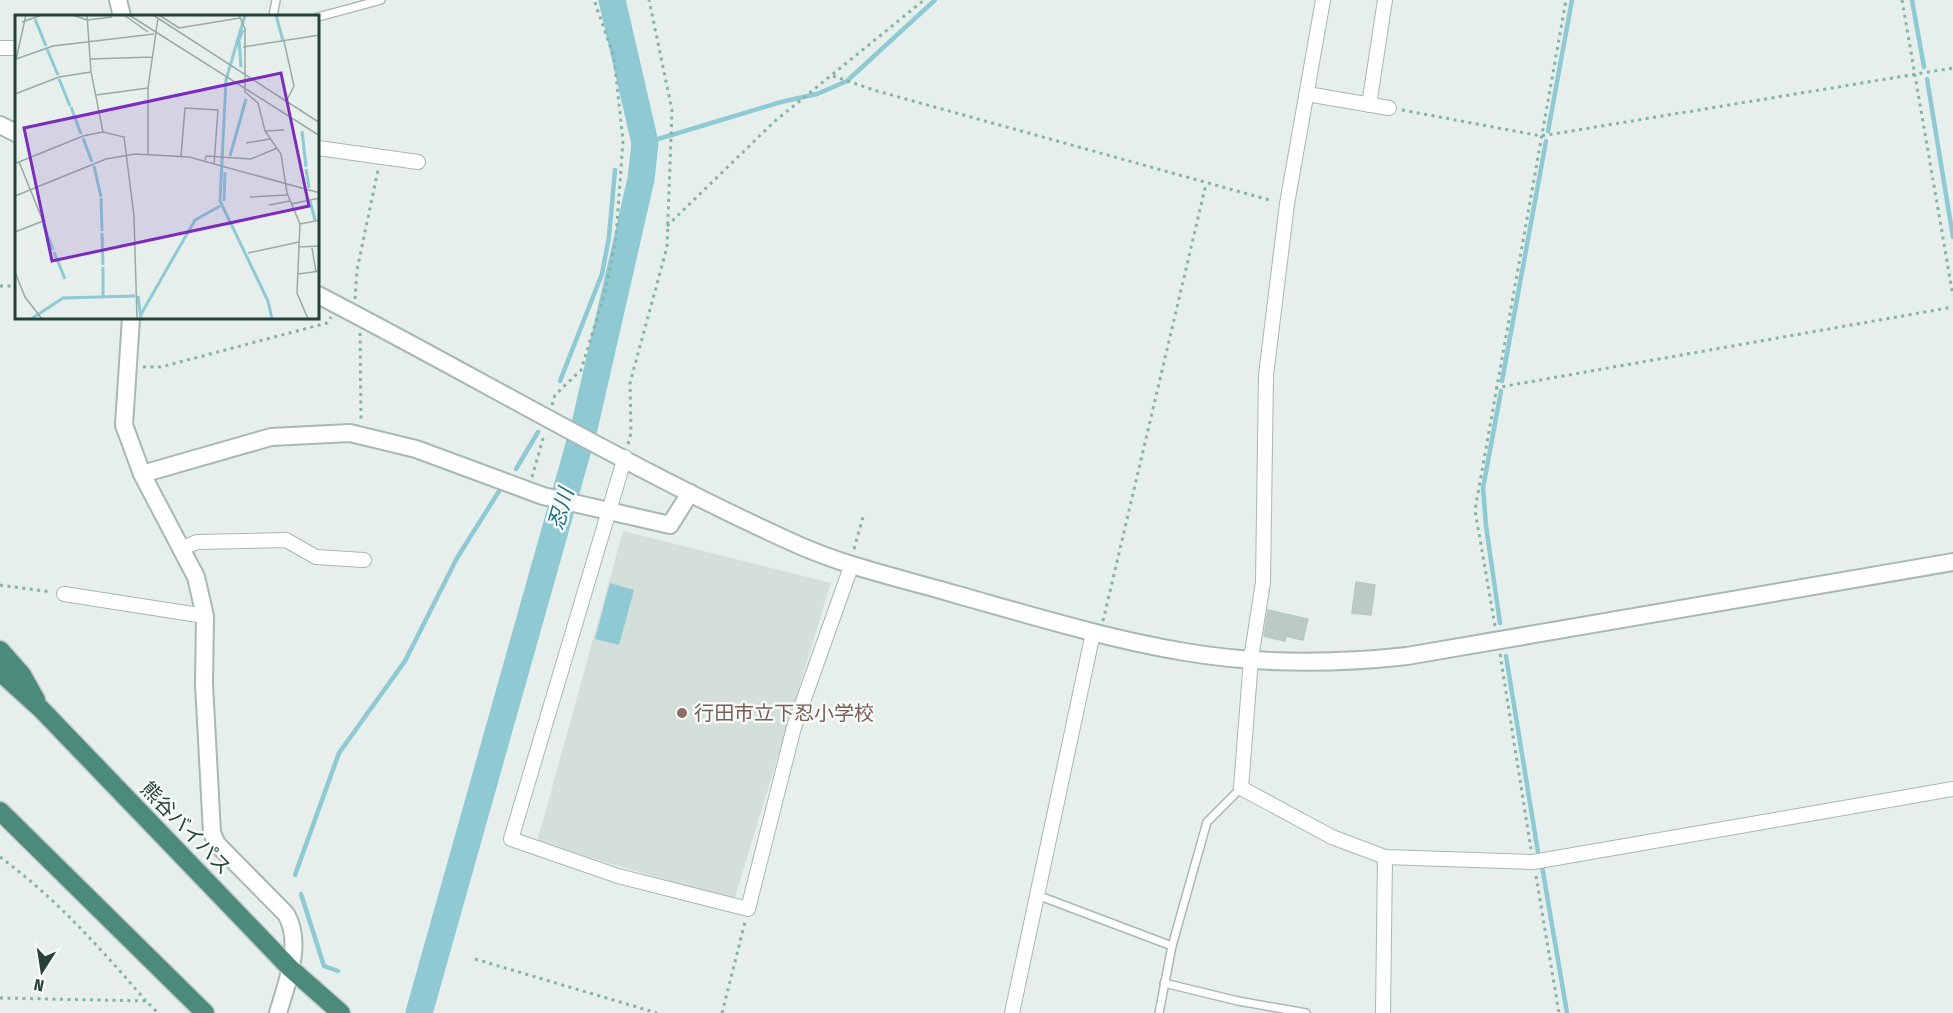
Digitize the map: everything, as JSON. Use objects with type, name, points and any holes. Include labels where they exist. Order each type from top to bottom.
[{"type":"highway","points":[[0,650],[22,675],[41,709]]},
{"type":"highway","name":"熊谷バイパス","points":[[0,672],[41,709],[290,968],[341,1013]]},
{"type":"highway","points":[[0,812],[205,1013]]},
{"type":"street","points":[[118,0],[122,15]]},
{"type":"street","points":[[1323,0],[1287,204],[1266,375],[1263,582],[1251,659],[1241,788],[1332,837],[1385,857],[1533,862],[1953,789]]},
{"type":"street","points":[[1369,105],[1385,0]]},
{"type":"street","points":[[1307,94],[1389,108]]},
{"type":"street","points":[[0,125],[15,132]]},
{"type":"street","points":[[320,148],[418,162]]},
{"type":"street","points":[[320,296],[690,492],[798,545],[853,558],[1096,634],[1187,652],[1251,659],[1365,661],[1953,562]]},
{"type":"street","points":[[131,320],[124,425],[142,474],[163,519],[182,548],[195,577],[205,616],[204,684],[212,833],[217,843],[286,914],[294,928],[290,968],[278,1013]]},
{"type":"street","points":[[142,474],[271,437],[350,433],[416,449],[543,496],[670,525],[690,492]]},
{"type":"street","points":[[625,457],[604,510],[511,839],[618,876],[748,909],[794,727],[853,558]]},
{"type":"street","points":[[182,548],[197,542],[286,540],[316,557],[364,560]]},
{"type":"street","points":[[64,594],[205,616]]},
{"type":"street","points":[[1012,1013],[1096,634]]},
{"type":"street","points":[[1383,1013],[1385,857]]},
{"type":"lane","points":[[273,15],[276,0]]},
{"type":"lane","points":[[320,16],[381,0]]},
{"type":"lane","points":[[1159,1013],[1172,946],[1207,822],[1241,788]]},
{"type":"lane","points":[[1037,895],[1172,946]]},
{"type":"lane","points":[[1164,983],[1238,1001],[1306,1013]]},
{"type":"path","points":[[581,370],[606,289],[616,237],[623,141],[614,57],[594,0]]},
{"type":"path","points":[[625,457],[631,433],[630,383],[667,247],[672,110],[649,0]]},
{"type":"path","points":[[668,226],[775,121],[924,0]]},
{"type":"path","points":[[1559,1013],[1475,510],[1566,0]]},
{"type":"path","points":[[1902,0],[1953,296]]},
{"type":"path","points":[[1389,108],[1541,136],[1953,68]]},
{"type":"path","points":[[833,76],[877,91],[1206,184],[1287,204]]},
{"type":"path","points":[[361,436],[358,339],[351,312],[357,270],[381,157]]},
{"type":"path","points":[[1096,634],[1206,184]]},
{"type":"path","points":[[1495,388],[1953,307]]},
{"type":"path","points":[[126,367],[161,367],[327,323],[351,312]]},
{"type":"path","points":[[853,558],[863,517]]},
{"type":"path","points":[[0,585],[64,594]]},
{"type":"path","points":[[0,857],[39,886],[100,948],[158,1013]]},
{"type":"path","points":[[722,1013],[748,909]]},
{"type":"path","points":[[475,960],[657,1013]]},
{"type":"path","points":[[0,998],[146,1001]]},
{"type":"shaded area","name":"行田市立下忍小学校","points":[[623,531],[831,583],[734,900],[537,842]]},
{"type":"water","points":[[610,583],[634,590],[619,645],[595,639]]},
{"type":"building","points":[[1356,582],[1375,585],[1371,615],[1352,613]]},
{"type":"building","points":[[1268,610],[1308,619],[1303,640],[1286,636],[1285,641],[1264,636]]},
{"type":"waterway","name":"忍川","points":[[419,1013],[585,424],[641,179],[645,143],[612,0]]},
{"type":"waterway","points":[[645,143],[781,102],[817,94],[847,81],[935,0]]},
{"type":"waterway","points":[[1548,131],[1572,0]]},
{"type":"waterway","points":[[1912,0],[1924,67]]},
{"type":"waterway","points":[[1927,79],[1953,237]]},
{"type":"waterway","points":[[1502,381],[1546,141]]},
{"type":"waterway","points":[[560,381],[602,274],[609,237],[615,170]]},
{"type":"waterway","points":[[1500,623],[1483,488],[1501,391]]},
{"type":"waterway","points":[[516,469],[538,432]]},
{"type":"waterway","points":[[295,875],[339,753],[405,661],[457,558],[501,488]]},
{"type":"waterway","points":[[1506,656],[1538,852]]},
{"type":"waterway","points":[[1542,866],[1567,1013]]},
{"type":"waterway","points":[[301,894],[324,966],[338,971]]},
{"type":"place","name":"行田市立下忍小学校","points":[[682,713]]}]
